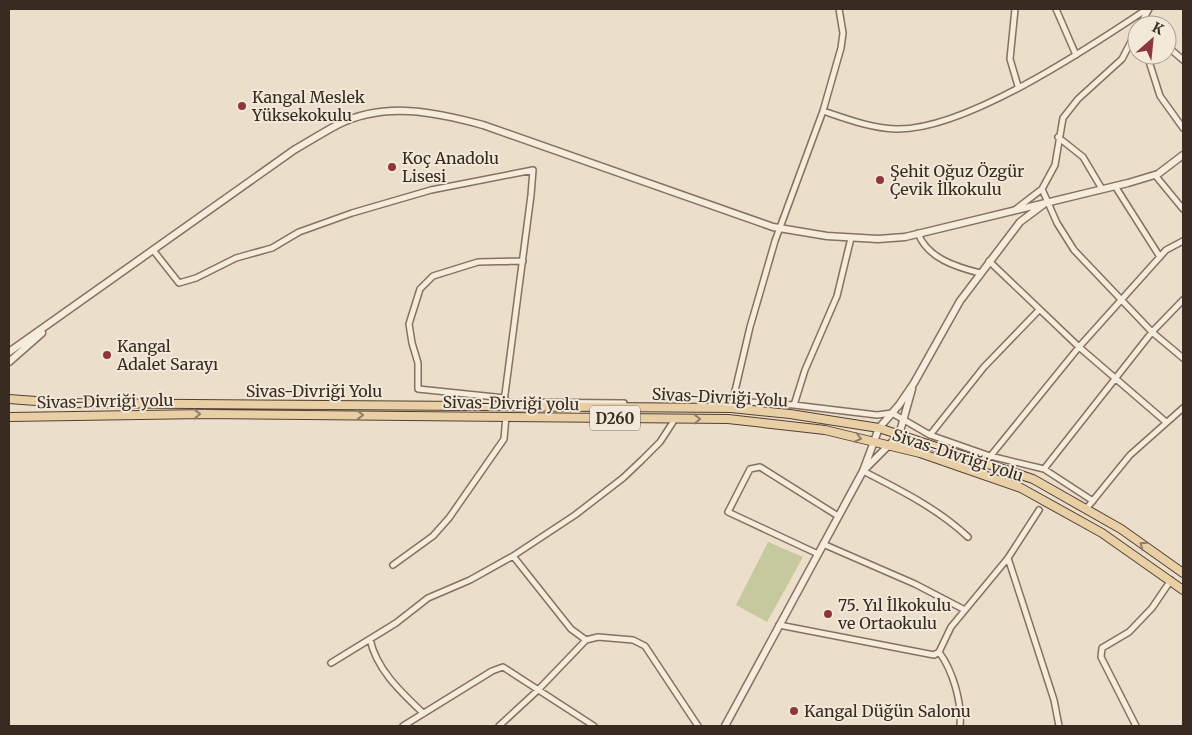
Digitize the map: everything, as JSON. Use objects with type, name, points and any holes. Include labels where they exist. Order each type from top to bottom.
[{"type":"main road","name":"Sivas-Divriği Yolu","points":[[9,399],[110,403],[732,405],[879,428],[1033,479],[1121,529],[1183,572]]},
{"type":"main road","name":"Sivas-Divriği yolu","points":[[9,417],[204,414],[506,416],[675,420],[728,419],[825,430],[920,453],[1021,488],[1102,533],[1183,590]]},
{"type":"street","points":[[732,405],[750,327],[781,228],[823,111],[841,48],[842,33],[839,9]]},
{"type":"street","points":[[1015,9],[1010,59],[1018,86]]},
{"type":"street","points":[[1056,9],[1076,55]]},
{"type":"street","points":[[823,111],[864,125],[898,129],[929,125],[964,113],[1018,86],[1076,55],[1148,9]]},
{"type":"street","points":[[1016,210],[1042,189],[1055,166],[1058,137],[1063,118],[1078,99],[1122,59],[1127,49]]},
{"type":"street","points":[[1149,65],[1160,96],[1183,128]]},
{"type":"street","points":[[9,352],[294,150],[339,124],[378,113],[415,110],[484,125],[781,228],[851,238],[878,239],[918,234],[1115,186],[1155,175],[1183,155]]},
{"type":"street","points":[[1058,137],[1083,157],[1102,189]]},
{"type":"street","points":[[153,250],[179,283],[196,278],[236,258],[272,248],[299,232],[352,213],[431,190],[533,170],[504,402],[794,405],[877,415],[892,413],[930,435],[990,456],[1044,469],[1094,501]]},
{"type":"street","points":[[1155,175],[1183,208]]},
{"type":"street","points":[[1115,186],[1160,258]]},
{"type":"street","points":[[1042,189],[1057,223],[1074,250],[1152,332],[1183,358]]},
{"type":"street","points":[[725,726],[863,471],[879,428],[914,383],[960,301],[980,272],[1020,222],[1047,202]]},
{"type":"street","points":[[918,234],[921,242],[936,256],[963,268],[980,272]]},
{"type":"street","points":[[794,405],[805,370],[837,296],[851,238]]},
{"type":"street","points":[[984,464],[1079,347],[1166,250],[1183,241]]},
{"type":"street","points":[[505,398],[418,389],[418,362],[412,343],[410,324],[420,289],[433,276],[478,262],[523,261]]},
{"type":"street","points":[[989,261],[1079,347],[1166,422]]},
{"type":"street","points":[[1044,469],[1152,332],[1183,300]]},
{"type":"street","points":[[9,362],[75,305]]},
{"type":"street","points":[[930,435],[990,361],[1039,310]]},
{"type":"street","points":[[863,471],[899,435],[914,383]]},
{"type":"street","points":[[1086,510],[1130,455],[1183,408]]},
{"type":"street","points":[[394,565],[433,536],[449,518],[504,438],[506,416]]},
{"type":"street","points":[[331,663],[396,623],[428,598],[470,580],[513,556],[575,515],[623,478],[660,442],[675,420]]},
{"type":"street","points":[[818,554],[728,512],[750,469],[760,467],[838,516]]},
{"type":"street","points":[[863,471],[915,498],[953,523],[968,537]]},
{"type":"street","points":[[779,625],[934,655],[939,652],[951,627],[1008,558],[1039,510]]},
{"type":"street","points":[[823,544],[915,584],[966,610]]},
{"type":"street","points":[[513,556],[572,629],[586,640]]},
{"type":"street","points":[[1008,558],[1054,700],[1059,726]]},
{"type":"street","points":[[1136,726],[1101,657],[1102,648],[1130,632],[1152,608],[1171,580]]},
{"type":"street","points":[[499,726],[538,690],[586,640],[598,638],[633,640],[646,646],[698,726]]},
{"type":"street","points":[[370,639],[373,654],[401,691],[423,713]]},
{"type":"street","points":[[939,652],[946,662],[955,689],[960,726]]},
{"type":"street","points":[[403,726],[492,671],[503,667],[594,726]]},
{"type":"green space","points":[[768,542],[803,557],[767,622],[736,605]]},
{"type":"place","name":"Kangal Meslek Yüksekokulu","points":[[242,106]]},
{"type":"place","name":"Koç Anadolu Lisesi","points":[[392,167]]},
{"type":"place","name":"Şehit Oğuz Özgür Çevik İlkokulu","points":[[880,180]]},
{"type":"place","name":"Kangal Adalet Sarayı","points":[[107,355]]},
{"type":"place","name":"75. Yıl İlkokulu ve Ortaokulu","points":[[828,614]]},
{"type":"place","name":"Kangal Düğün Salonu","points":[[794,711]]}]
